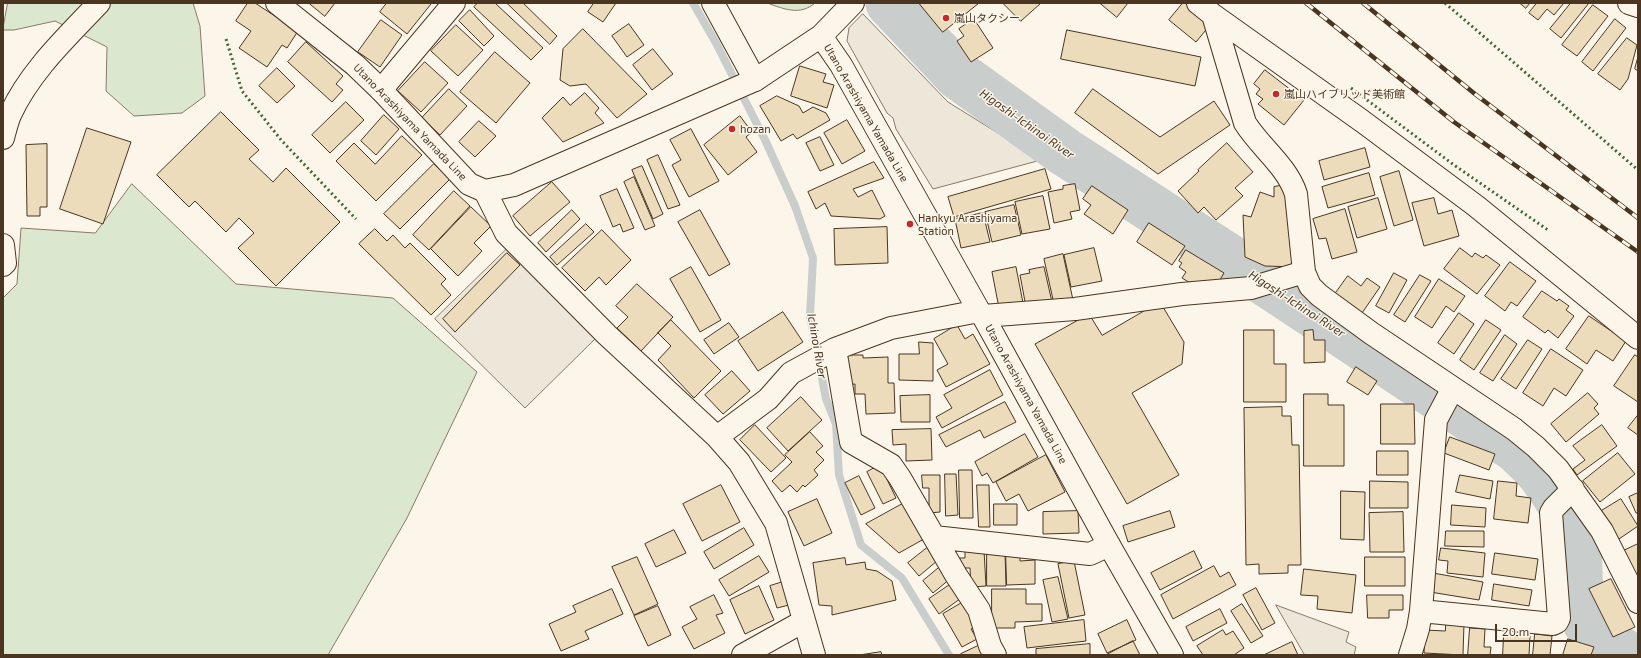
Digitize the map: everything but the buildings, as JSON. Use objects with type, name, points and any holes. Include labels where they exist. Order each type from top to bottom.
[{"type":"street","points":[[3,138],[10,115],[28,84],[50,56],[99,3]]},
{"type":"street","name":"Utano Arashiyama Yamada Line","points":[[277,3],[354,65],[381,90],[469,184],[485,191],[514,185],[744,85],[821,36],[841,65],[1172,655]]},
{"type":"street","points":[[381,90],[454,3]]},
{"type":"street","points":[[713,3],[744,85]]},
{"type":"street","points":[[821,36],[853,3]]},
{"type":"street","points":[[1629,3],[1638,6]]},
{"type":"street","points":[[1206,9],[1245,123],[1251,133],[1293,183],[1296,194],[1304,272],[1310,286],[1319,295],[1451,392],[1514,429],[1536,447],[1558,469],[1571,491],[1602,531],[1638,602]]},
{"type":"street","points":[[1206,9],[1362,121],[1476,206],[1638,338]]},
{"type":"street","points":[[485,191],[506,233],[606,335],[717,437],[739,462],[776,523],[814,655]]},
{"type":"street","points":[[3,245],[3,265]]},
{"type":"street","points":[[717,437],[768,399],[791,373],[835,349],[891,328],[981,313],[1075,309],[1182,294],[1251,288],[1304,272]]},
{"type":"street","points":[[835,349],[851,442],[891,466],[900,478],[956,575],[979,610],[993,651]]},
{"type":"street","points":[[1410,655],[1418,630],[1421,611],[1428,506],[1436,420],[1451,392]]},
{"type":"street","points":[[1421,611],[1553,624],[1557,622],[1559,618],[1551,514],[1554,508],[1571,491]]},
{"type":"street","points":[[934,537],[1090,554],[1109,545]]},
{"type":"street","points":[[743,655],[804,621]]},
{"type":"green space","points":[[8,3],[193,3],[200,26],[205,96],[182,113],[134,116],[106,91],[107,47],[55,21],[14,30],[3,30]]},
{"type":"green space","points":[[767,3],[815,3],[804,9],[792,10]]},
{"type":"green space","points":[[132,184],[236,284],[393,298],[477,372],[407,518],[328,655],[3,655],[3,298],[17,284],[21,228],[95,233]]},
{"type":"shaded area","points":[[863,14],[948,102],[1041,160],[933,189],[896,129],[893,118],[887,113],[847,41],[849,28]]},
{"type":"shaded area","points":[[509,247],[596,338],[525,408],[435,319]]},
{"type":"shaded area","points":[[1276,605],[1349,632],[1346,642],[1356,647],[1354,655],[1305,655]]},
{"type":"waterway","name":"Ichinoi River","points":[[693,3],[716,43],[766,142],[795,206],[813,258],[810,316],[826,399],[836,424],[839,475],[861,545],[902,578],[949,655]]},
{"type":"waterway","name":"Higashi-Ichinoi River","points":[[890,3],[958,75],[1065,152],[1278,290],[1516,448],[1543,476],[1568,517],[1576,544],[1579,598],[1585,618],[1590,627],[1598,636],[1626,655]]},
{"type":"railway","points":[[1306,3],[1454,122],[1638,252]]},
{"type":"railway","points":[[1363,3],[1475,94],[1638,218]]},
{"type":"hedge","points":[[1445,3],[1638,170]]},
{"type":"hedge","points":[[226,39],[242,91],[282,141],[356,219]]},
{"type":"hedge","points":[[1351,88],[1454,165],[1548,230]]},
{"type":"place","name":"嵐山タクシー","points":[[946,18]]},
{"type":"place","name":"嵐山ハイブリッド美術館","points":[[1276,94]]},
{"type":"place","name":"hozan","points":[[732,129]]},
{"type":"place","name":"Hankyu Arashiyama Station","points":[[910,224]]}]
